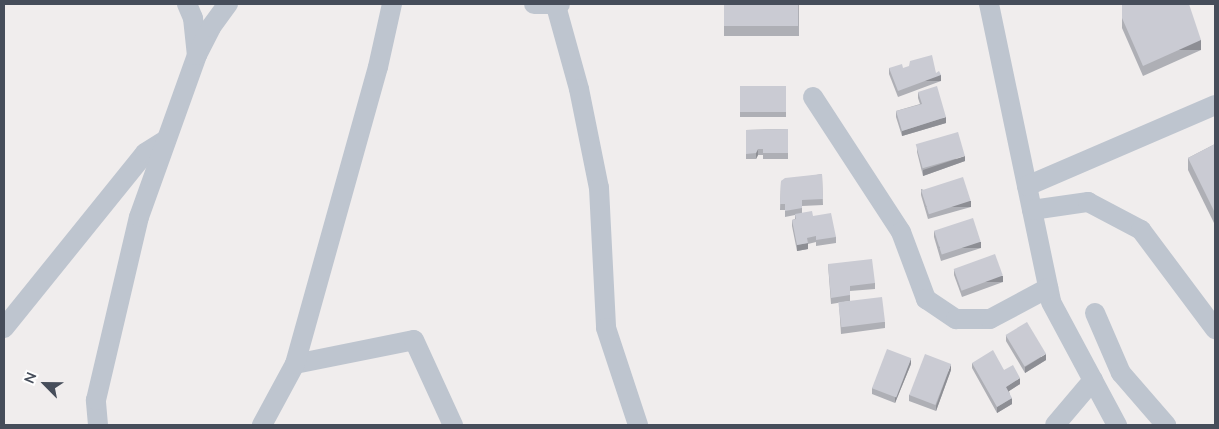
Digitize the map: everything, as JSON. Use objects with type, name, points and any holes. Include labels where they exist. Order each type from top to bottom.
[{"type":"street","points":[[187,4],[193,18],[197,55]]},
{"type":"street","points":[[98,425],[96,400],[139,217],[197,55],[211,26],[228,4]]},
{"type":"street","points":[[262,425],[295,364],[378,67],[392,4]]},
{"type":"street","points":[[534,4],[558,5],[579,89],[599,188],[606,328],[638,425]]},
{"type":"street","points":[[989,4],[1051,302],[1117,425]]},
{"type":"street","points":[[813,97],[901,232],[926,299],[956,319],[990,319],[1048,288]]},
{"type":"street","points":[[1027,186],[1215,105]]},
{"type":"street","points":[[4,328],[145,153],[166,140]]},
{"type":"street","points":[[1032,210],[1088,202],[1141,230],[1215,329]]},
{"type":"street","points":[[1095,313],[1121,374],[1166,425]]},
{"type":"street","points":[[295,364],[414,340],[453,425]]},
{"type":"street","points":[[1055,425],[1093,380]]},
{"type":"building","points":[[724,4],[798,4],[798,26],[724,26]]},
{"type":"building","points":[[1122,4],[1189,4],[1201,40],[1143,66],[1122,18]]},
{"type":"building","points":[[932,55],[936,73],[939,71],[941,75],[898,91],[889,68],[902,64],[903,68],[909,66],[910,61]]},
{"type":"building","points":[[740,86],[786,86],[786,112],[740,112]]},
{"type":"building","points":[[937,86],[946,117],[902,131],[896,111],[922,104],[918,92]]},
{"type":"building","points":[[788,129],[788,153],[763,153],[763,149],[758,149],[756,153],[746,154],[746,130]]},
{"type":"building","points":[[958,132],[965,156],[923,168],[916,144]]},
{"type":"building","points":[[1215,144],[1215,213],[1188,158]]},
{"type":"building","points":[[822,174],[823,199],[802,200],[802,208],[785,211],[785,204],[780,204],[781,181],[785,178]]},
{"type":"building","points":[[963,177],[971,201],[929,214],[921,191]]},
{"type":"building","points":[[812,211],[813,216],[831,213],[836,237],[816,240],[816,236],[807,238],[808,243],[797,245],[792,220],[796,219],[795,214]]},
{"type":"building","points":[[973,218],[981,242],[942,254],[934,231]]},
{"type":"building","points":[[995,254],[1003,276],[962,291],[954,269]]},
{"type":"building","points":[[872,259],[875,283],[850,286],[850,295],[831,298],[828,264]]},
{"type":"building","points":[[882,297],[885,322],[841,327],[838,302]]},
{"type":"building","points":[[1027,322],[1046,354],[1025,367],[1006,335]]},
{"type":"building","points":[[887,349],[911,358],[896,398],[872,388]]},
{"type":"building","points":[[993,350],[1004,370],[1013,365],[1020,378],[1006,387],[1012,398],[997,407],[972,363]]},
{"type":"building","points":[[925,354],[951,364],[935,405],[909,395]]}]
